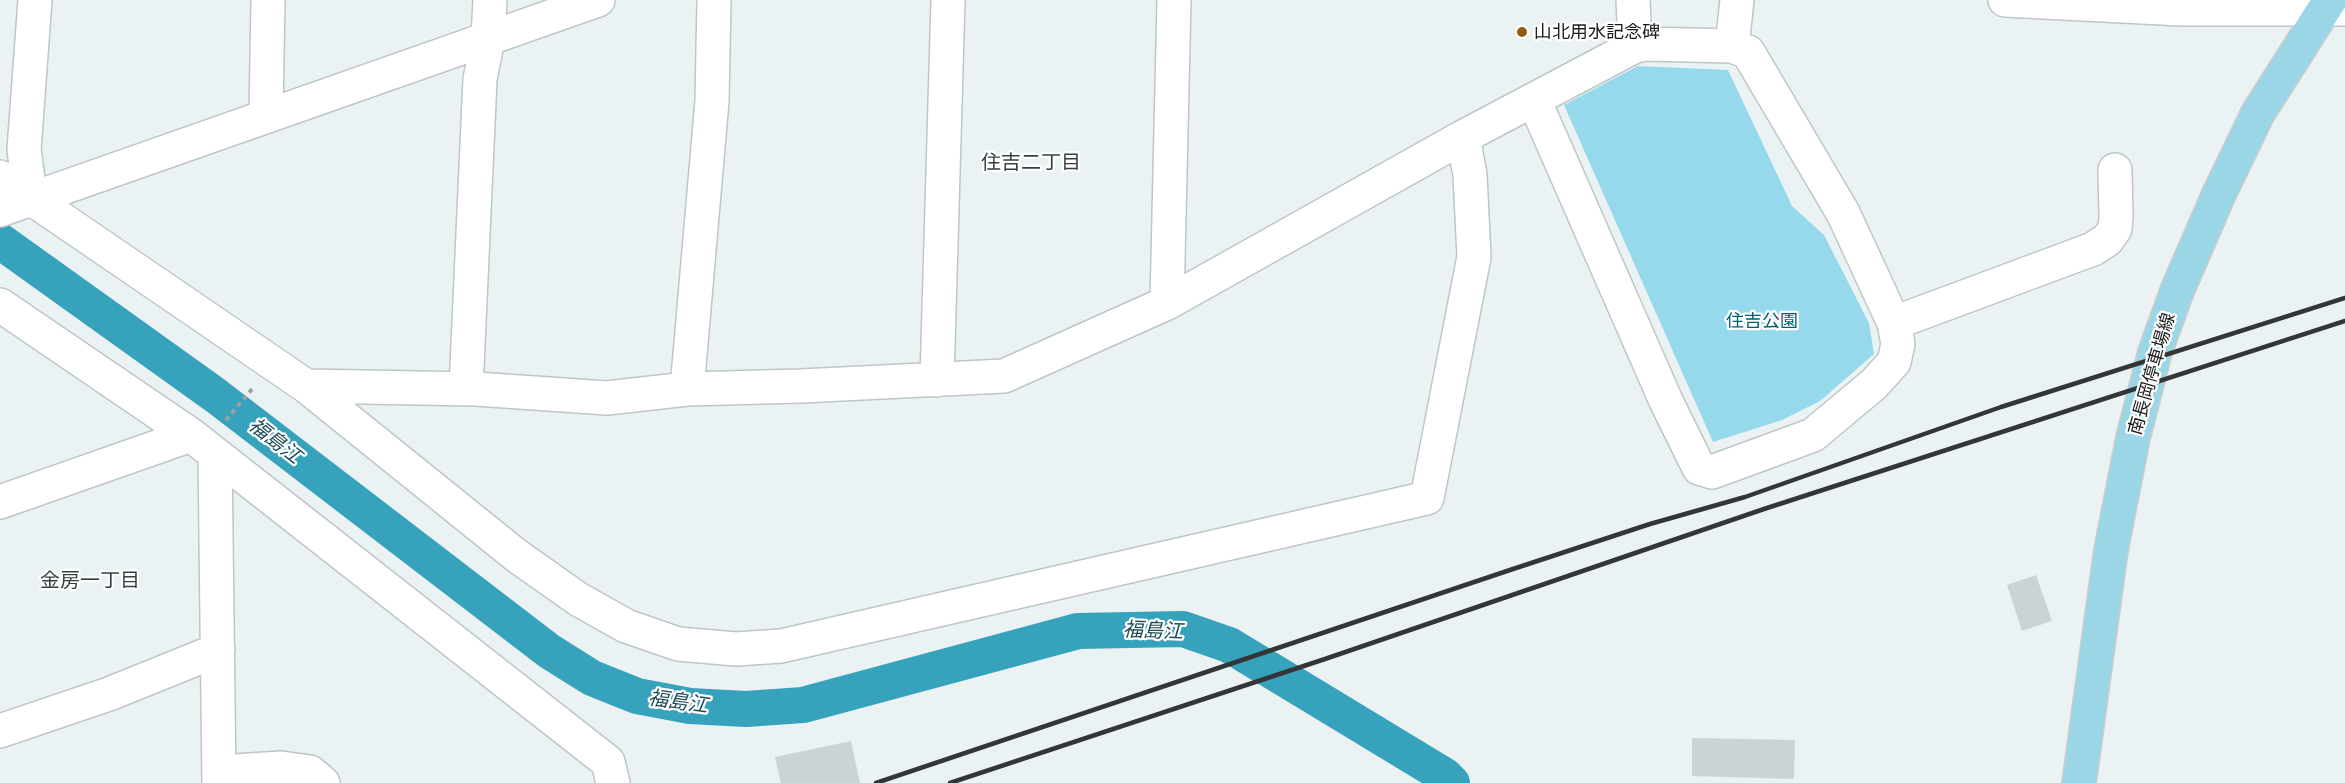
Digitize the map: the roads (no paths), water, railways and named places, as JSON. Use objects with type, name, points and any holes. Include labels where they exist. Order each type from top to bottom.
[{"type":"main road","name":"南長岡停車場線","points":[[2079,783],[2110,550],[2133,438],[2155,352],[2177,291],[2253,123],[2333,6]]},
{"type":"street","points":[[10,199],[24,150],[35,0]]},
{"type":"street","points":[[266,115],[268,0]]},
{"type":"street","points":[[466,389],[480,79],[488,39],[490,0]]},
{"type":"street","points":[[10,199],[266,115],[598,0]]},
{"type":"street","points":[[687,389],[712,101],[714,0]]},
{"type":"street","points":[[937,380],[948,0]]},
{"type":"street","points":[[1167,303],[1174,0]]},
{"type":"street","points":[[1633,0],[1635,46]]},
{"type":"street","points":[[1732,46],[1737,0]]},
{"type":"street","points":[[2005,0],[2333,6]]},
{"type":"street","points":[[306,386],[466,389],[607,398],[687,389],[1004,376],[1167,303],[1463,137],[1635,46],[1732,46],[1748,52],[1837,202],[1894,323],[1898,344],[1894,362],[1874,384],[1813,435],[1712,472],[1699,468],[1666,401],[1534,100]]},
{"type":"street","points":[[10,199],[306,386],[517,556],[578,599],[626,626],[678,644],[736,649],[781,646],[1427,498],[1474,257],[1470,175],[1463,137]]},
{"type":"street","points":[[1894,323],[2093,249],[2107,240],[2115,229],[2115,170]]},
{"type":"street","points":[[0,305],[209,438],[608,762],[613,783]]},
{"type":"street","points":[[0,502],[209,438]]},
{"type":"street","points":[[209,438],[218,650],[219,778],[281,768],[310,772],[323,783]]},
{"type":"street","points":[[0,731],[109,694],[218,650]]},
{"type":"waterway","name":"福島江","points":[[0,241],[215,395],[549,651],[592,678],[637,696],[690,706],[746,709],[803,705],[1078,631],[1183,629],[1229,645],[1445,776],[1452,783]]},
{"type":"railway","points":[[876,783],[1510,570],[1650,524],[1745,497],[2001,407],[2345,298]]},
{"type":"railway","points":[[950,783],[1325,659],[1764,509],[2345,321]]},
{"type":"place","name":"山北用水記念碑","points":[[1522,32]]},
{"type":"district","name":"住吉二丁目","points":[[1031,163]]},
{"type":"district","name":"金房一丁目","points":[[90,581]]},
{"type":"park label","name":"住吉公園","points":[[1762,321]]}]
